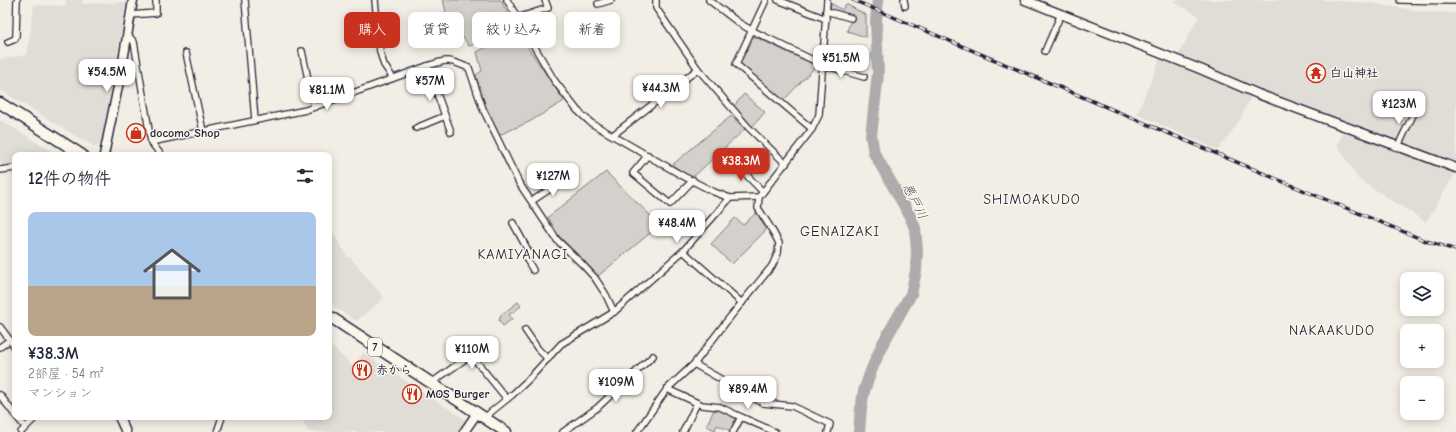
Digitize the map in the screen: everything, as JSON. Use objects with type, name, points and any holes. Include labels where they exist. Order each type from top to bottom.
[{"type":"highway","points":[[0,103],[77,152]]},
{"type":"highway","name":"7","points":[[332,318],[506,432]]},
{"type":"street","points":[[8,42],[15,39],[16,36],[17,0]]},
{"type":"street","points":[[105,152],[128,34],[133,0]]},
{"type":"street","points":[[130,15],[156,13],[156,0]]},
{"type":"street","points":[[245,0],[255,120]]},
{"type":"street","points":[[375,0],[380,52],[384,65],[393,78]]},
{"type":"street","points":[[507,0],[514,12]]},
{"type":"street","points":[[536,12],[548,8],[545,0]]},
{"type":"street","points":[[598,4],[611,0]]},
{"type":"street","points":[[656,0],[656,8],[698,69],[748,127],[786,164]]},
{"type":"street","points":[[709,0],[739,23],[751,30],[823,65],[864,77]]},
{"type":"street","points":[[766,0],[736,64],[812,129]]},
{"type":"street","points":[[778,0],[826,19]]},
{"type":"street","points":[[637,432],[667,389],[694,364],[772,266],[778,253],[779,243],[758,208],[761,194],[812,129],[819,115],[827,0]]},
{"type":"street","points":[[1025,0],[1200,69],[1258,94],[1456,168]]},
{"type":"street","points":[[1400,0],[1456,1]]},
{"type":"street","points":[[826,12],[851,18]]},
{"type":"street","points":[[1045,51],[1061,14]]},
{"type":"street","points":[[128,34],[134,42],[151,142],[159,152]]},
{"type":"street","points":[[535,48],[554,80],[577,110],[591,123],[693,180],[730,198],[761,194]]},
{"type":"street","points":[[302,51],[314,107]]},
{"type":"street","points":[[186,53],[203,131]]},
{"type":"street","points":[[151,142],[296,113],[426,66],[450,60],[469,68],[488,122],[518,183],[532,201],[557,240],[595,278],[606,295],[614,312]]},
{"type":"street","points":[[426,66],[451,132]]},
{"type":"street","points":[[613,135],[698,69]]},
{"type":"street","points":[[1398,146],[1415,111]]},
{"type":"street","points":[[416,128],[445,116]]},
{"type":"street","points":[[648,155],[633,173],[670,204],[693,180]]},
{"type":"street","points":[[732,160],[761,194]]},
{"type":"street","points":[[0,170],[12,168]]},
{"type":"street","points":[[532,201],[565,179]]},
{"type":"street","points":[[464,432],[481,416],[490,412],[507,399],[529,379],[561,344],[614,312],[683,251],[730,198]]},
{"type":"street","points":[[513,223],[530,254],[526,258],[533,270]]},
{"type":"street","points":[[683,251],[742,303]]},
{"type":"street","points":[[0,327],[12,343]]},
{"type":"street","points":[[525,330],[538,349],[548,358]]},
{"type":"street","points":[[0,347],[10,340]]},
{"type":"street","points":[[431,383],[471,355],[507,399]]},
{"type":"street","points":[[563,432],[597,408],[653,356]]},
{"type":"street","points":[[694,364],[763,403],[792,406],[830,424],[828,432]]},
{"type":"street","points":[[667,389],[697,403],[720,407],[772,431]]},
{"type":"street","points":[[0,395],[12,410]]},
{"type":"street","points":[[683,432],[697,403]]},
{"type":"street","points":[[733,432],[741,417]]},
{"type":"street","points":[[18,420],[23,430],[33,420]]},
{"type":"street","points":[[120,420],[126,432]]},
{"type":"street","points":[[217,432],[221,420]]},
{"type":"shaded area","points":[[66,0],[82,0],[83,4],[126,2],[103,141],[98,146],[93,146],[0,90],[0,59],[27,55],[34,5],[66,6]]},
{"type":"shaded area","points":[[443,0],[501,0],[507,12],[472,12],[472,45],[469,46],[464,38],[464,12],[446,12]]},
{"type":"shaded area","points":[[1174,0],[1323,0],[1369,3],[1426,12],[1456,13],[1456,173],[1426,222],[1358,179],[1337,144],[1348,124],[1255,88],[1238,123],[1218,150],[1137,114],[1160,59],[1161,58],[1174,63],[1199,16],[1174,2]]},
{"type":"shaded area","points":[[831,3],[842,10],[846,4],[866,15],[866,37],[847,31],[852,17],[830,11]]},
{"type":"shaded area","points":[[751,37],[755,37],[813,64],[814,68],[783,101],[740,63]]},
{"type":"shaded area","points":[[485,48],[528,48],[564,101],[529,122],[499,135],[486,110],[476,75],[482,71],[477,52]]},
{"type":"shaded area","points":[[744,94],[765,112],[752,127],[734,106]]},
{"type":"shaded area","points":[[731,116],[745,129],[692,178],[672,165]]},
{"type":"shaded area","points":[[0,120],[53,152],[12,152],[12,167],[2,168],[0,158]]},
{"type":"shaded area","points":[[606,172],[660,225],[598,276],[558,235],[548,217]]},
{"type":"shaded area","points":[[757,212],[766,230],[732,264],[711,244],[735,218],[743,225]]},
{"type":"shaded area","points":[[332,232],[348,257],[350,257],[384,298],[356,321],[332,305]]},
{"type":"shaded area","points":[[518,302],[521,306],[509,315],[512,319],[503,326],[499,321],[501,315]]},
{"type":"shaded area","points":[[332,347],[354,367],[363,353],[466,420],[458,432],[308,432],[302,420],[332,420]]},
{"type":"shaded area","points":[[715,408],[737,419],[731,431],[717,425],[715,430],[706,426]]},
{"type":"waterway","name":"悪戸川","points":[[859,432],[864,391],[882,345],[911,294],[916,271],[917,251],[915,228],[908,212],[874,153],[871,136],[878,73],[876,21],[878,0]]},
{"type":"railway","points":[[853,0],[1305,191],[1426,241],[1456,250]]},
{"type":"place","name":"白山神社","points":[[1316,73]]},
{"type":"place","name":"docomo Shop","points":[[136,133]]},
{"type":"place","name":"赤から","points":[[362,370]]},
{"type":"place","name":"MOS Burger","points":[[412,394]]},
{"type":"district","name":"SHIMOAKUDO","points":[[1032,199]]},
{"type":"district","name":"GENAIZAKI","points":[[840,231]]},
{"type":"district","name":"KAMIYANAGI","points":[[523,254]]},
{"type":"district","name":"NAKAAKUDO","points":[[1332,330]]}]
